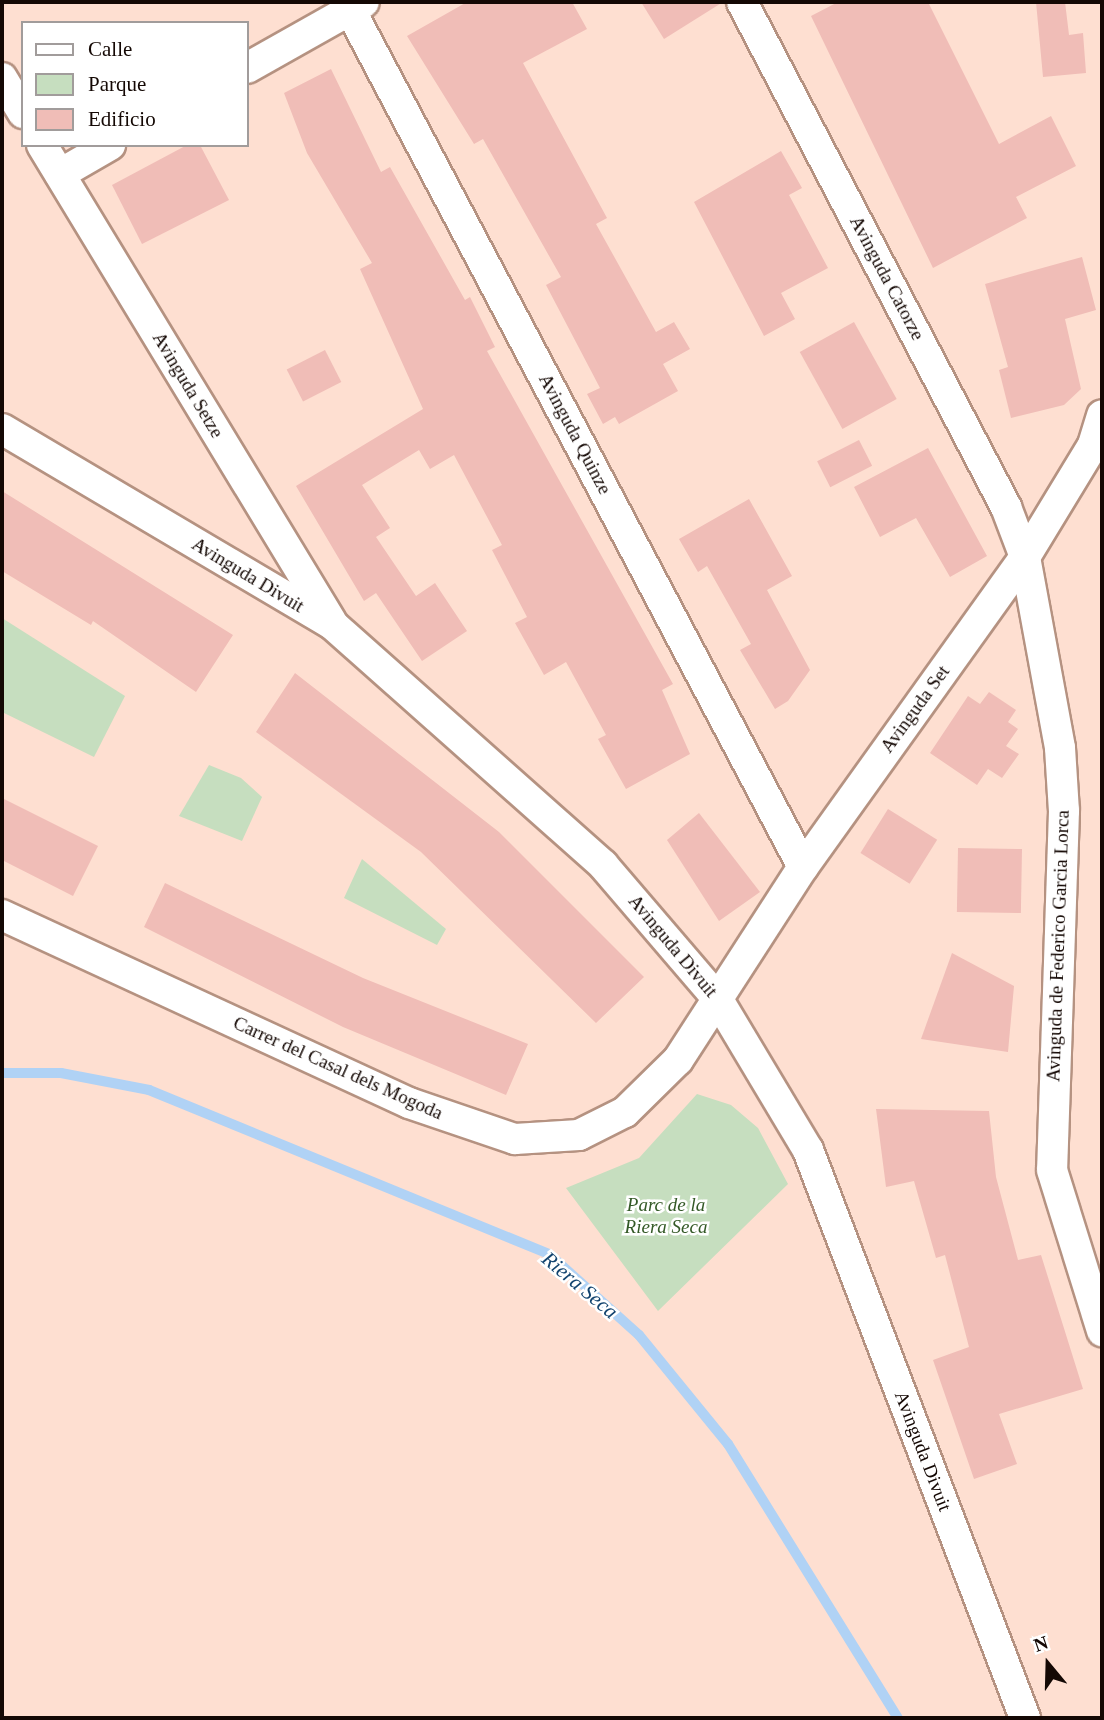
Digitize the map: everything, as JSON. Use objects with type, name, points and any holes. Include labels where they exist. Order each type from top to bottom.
[{"type":"street","name":"Avinguda Catorze","points":[[742,2],[1006,508],[1025,556]]},
{"type":"street","points":[[248,67],[354,4]]},
{"type":"street","name":"Avinguda Quinze","points":[[354,4],[803,867]]},
{"type":"street","points":[[2,78],[21,110]]},
{"type":"street","name":"Avinguda Setze","points":[[43,147],[333,625]]},
{"type":"street","points":[[60,174],[107,147]]},
{"type":"street","name":"Avinguda Set","points":[[717,998],[803,867],[1025,556],[1093,445],[1102,415]]},
{"type":"street","name":"Avinguda Divuit","points":[[2,429],[333,625],[603,865],[717,998],[808,1150],[1025,1718]]},
{"type":"street","name":"Avinguda de Federico Garcia Lorca","points":[[1025,556],[1060,748],[1064,811],[1052,1170],[1102,1331]]},
{"type":"street","name":"Carrer del Casal dels Mogoda","points":[[2,915],[409,1103],[515,1139],[579,1135],[625,1112],[678,1060],[717,998]]},
{"type":"green space","points":[[2,618],[125,696],[94,757],[2,712]]},
{"type":"green space","points":[[209,765],[241,778],[262,797],[242,841],[179,816]]},
{"type":"green space","points":[[362,859],[446,929],[437,945],[344,898]]},
{"type":"green space","name":"Parc de la Riera Seca","points":[[697,1094],[731,1105],[758,1128],[788,1184],[658,1311],[566,1188],[639,1158]]},
{"type":"building","points":[[467,2],[572,2],[587,29],[523,63],[607,218],[596,224],[656,332],[674,322],[690,349],[663,364],[678,391],[619,424],[615,417],[603,424],[587,394],[600,388],[546,285],[561,277],[483,139],[474,144],[407,36]]},
{"type":"building","points":[[641,2],[723,2],[664,39]]},
{"type":"building","points":[[838,2],[928,2],[999,144],[1051,116],[1076,166],[1016,197],[1027,218],[933,268],[811,16]]},
{"type":"building","points":[[1036,2],[1065,2],[1069,35],[1083,33],[1086,73],[1043,77]]},
{"type":"building","points":[[331,69],[381,172],[390,167],[465,300],[470,297],[495,347],[487,351],[673,684],[662,690],[690,754],[626,789],[598,739],[606,735],[566,662],[544,675],[515,623],[527,617],[492,550],[502,545],[454,455],[430,469],[419,450],[362,485],[390,528],[376,537],[416,596],[435,583],[467,631],[422,661],[376,593],[364,601],[296,486],[423,409],[360,269],[372,263],[307,153],[284,93]]},
{"type":"building","points":[[183,147],[201,147],[229,200],[142,244],[112,185]]},
{"type":"building","points":[[781,151],[802,188],[789,195],[828,268],[781,293],[795,319],[764,336],[694,202]]},
{"type":"building","points":[[1082,257],[1096,310],[1065,319],[1081,389],[1064,405],[1011,418],[999,370],[1008,367],[985,284]]},
{"type":"building","points":[[854,322],[897,399],[842,429],[800,352]]},
{"type":"building","points":[[325,350],[341,382],[303,402],[287,370]]},
{"type":"building","points":[[859,440],[872,466],[830,487],[817,461]]},
{"type":"building","points":[[928,448],[987,556],[950,577],[916,518],[880,537],[854,487]]},
{"type":"building","points":[[2,491],[233,635],[196,692],[93,621],[91,625],[2,571]]},
{"type":"building","points":[[749,499],[792,576],[767,590],[810,670],[788,701],[775,709],[740,650],[751,644],[707,566],[698,572],[679,539]]},
{"type":"building","points":[[295,673],[499,832],[644,977],[596,1023],[421,852],[256,732]]},
{"type":"building","points":[[989,692],[1016,710],[1008,722],[1018,729],[1006,746],[1019,754],[1002,778],[988,769],[977,785],[930,753],[968,696],[980,704]]},
{"type":"building","points":[[2,798],[98,846],[73,896],[2,860]]},
{"type":"building","points":[[888,809],[937,840],[910,884],[860,853]]},
{"type":"building","points":[[699,813],[760,892],[719,921],[667,840]]},
{"type":"building","points":[[958,848],[1022,849],[1021,913],[957,912]]},
{"type":"building","points":[[165,883],[363,978],[528,1044],[506,1095],[343,1027],[144,927]]},
{"type":"building","points":[[952,953],[1014,986],[1008,1052],[921,1039]]},
{"type":"building","points":[[876,1109],[989,1111],[996,1177],[1018,1260],[1041,1255],[1083,1389],[999,1414],[1017,1464],[974,1479],[933,1360],[969,1347],[945,1255],[936,1258],[914,1181],[886,1187]]},
{"type":"waterway","name":"Riera Seca","points":[[2,1073],[61,1073],[149,1090],[549,1254],[639,1335],[728,1444],[898,1718]]}]
